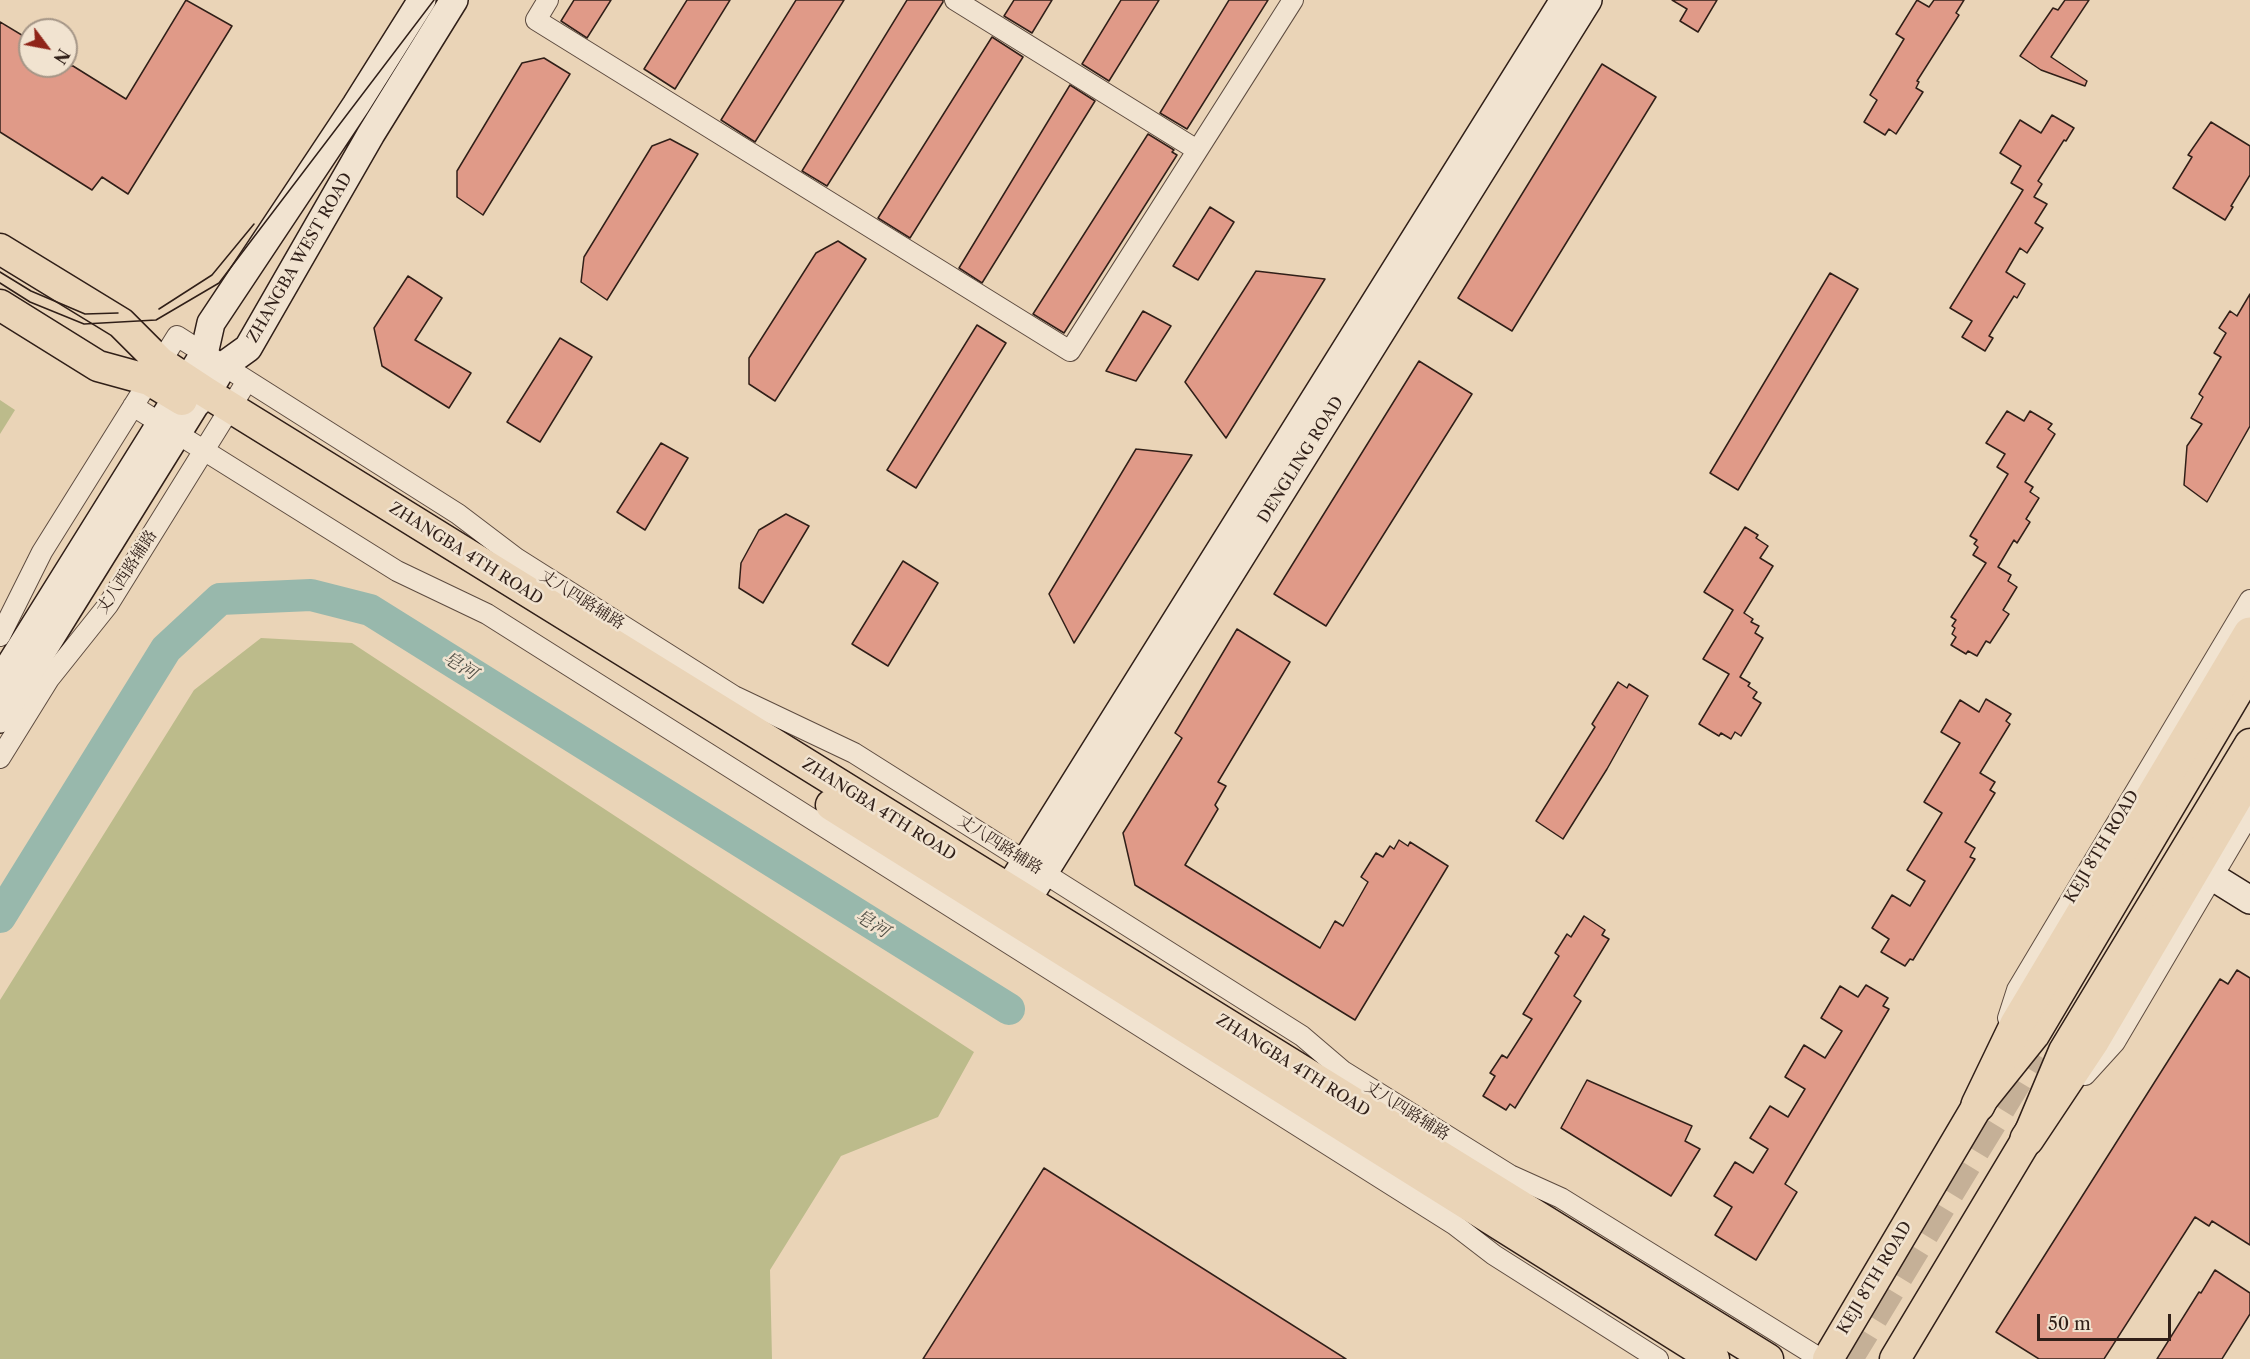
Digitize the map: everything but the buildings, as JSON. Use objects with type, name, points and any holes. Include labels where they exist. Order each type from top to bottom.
[{"type":"highway","points":[[1978,1105],[2017,1024],[2250,634]]},
{"type":"highway","points":[[2027,1139],[2093,1040],[2250,773]]},
{"type":"main road","name":"ZHANGBA 4TH ROAD","points":[[0,249],[121,323],[154,371],[1011,905],[1714,1359]]},
{"type":"main road","name":"ZHANGBA 4TH ROAD","points":[[0,305],[98,366],[154,371]]},
{"type":"main road","name":"KEJI 8TH ROAD","points":[[1828,1359],[1978,1105],[2034,1035],[2250,670]]},
{"type":"main road","points":[[1895,1359],[2027,1139],[2064,1051],[2250,744]]},
{"type":"main road","name":"ZHANGBA 4TH ROAD","points":[[1011,905],[1768,1359]]},
{"type":"street","name":"ZHANGBA WEST ROAD","points":[[0,681],[168,429],[203,401],[213,360],[211,323],[356,105],[422,0]]},
{"type":"street","name":"ZHANGBA WEST ROAD","points":[[213,360],[248,348],[370,134],[454,0]]},
{"type":"street","points":[[548,0],[536,20],[1070,351],[1293,0]]},
{"type":"street","points":[[955,0],[1197,150]]},
{"type":"street","name":"DENGLING ROAD","points":[[1035,867],[1564,0]]},
{"type":"street","name":"DENGLING ROAD","points":[[1011,905],[1588,0]]},
{"type":"street","name":"丈八四路辅路","points":[[154,371],[177,336],[458,514],[516,558],[734,696],[854,753],[1302,1036],[1343,1071],[1510,1175],[1561,1198],[1821,1359]]},
{"type":"street","points":[[0,636],[42,552],[154,371]]},
{"type":"street","name":"丈八西路辅路","points":[[0,758],[49,679],[108,605],[205,451],[203,401],[247,381]]},
{"type":"street","points":[[133,406],[397,571],[487,614],[1455,1225],[1494,1255],[1658,1359]]},
{"type":"street","name":"ZHANGBA WEST ROAD","points":[[0,719],[168,429]]},
{"type":"street","name":"KEJI 8TH ROAD","points":[[1978,1105],[2018,990],[2250,600]]},
{"type":"street","points":[[2027,1139],[2115,1042],[2250,813]]},
{"type":"street","points":[[2213,876],[2250,900]]},
{"type":"shaded area","points":[[0,400],[15,410],[0,434]]},
{"type":"shaded area","points":[[261,638],[352,643],[974,1052],[938,1117],[841,1156],[770,1270],[772,1359],[0,1359],[0,1000],[194,690]]},
{"type":"waterway","name":"皂河","points":[[0,917],[166,649],[220,599],[311,595],[370,610],[1009,1009]]},
{"type":"tunnel","points":[[1846,1359],[2033,1052]]},
{"type":"tram line","points":[[0,283],[30,302],[84,324],[156,320],[219,283],[434,0]]},
{"type":"tram line","points":[[159,309],[212,275],[254,224]]},
{"type":"tram line","points":[[0,272],[31,291],[85,314],[118,313]]}]
